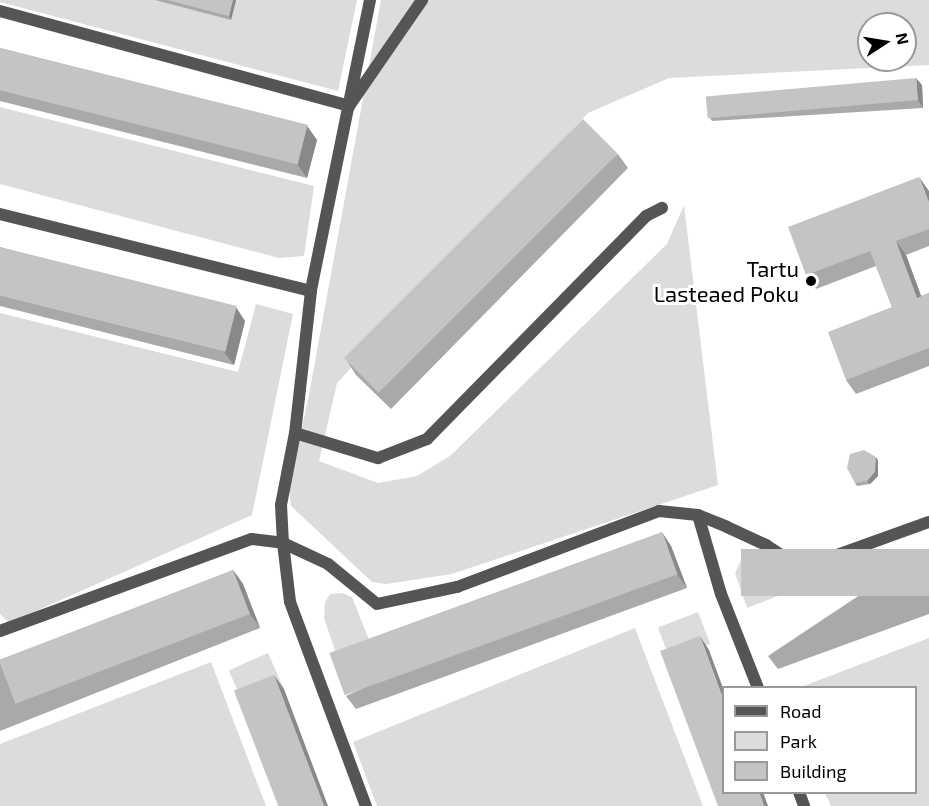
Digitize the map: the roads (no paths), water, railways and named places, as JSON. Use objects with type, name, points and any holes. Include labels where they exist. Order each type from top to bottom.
[{"type":"street","points":[[366,806],[290,602],[281,505],[296,433],[311,291],[369,0]]},
{"type":"street","points":[[349,106],[422,0]]},
{"type":"street","points":[[0,11],[349,106]]},
{"type":"street","points":[[296,433],[378,458],[426,439],[646,216],[662,208]]},
{"type":"street","points":[[0,214],[311,291]]},
{"type":"street","points":[[0,631],[252,539],[283,543],[328,564],[377,604],[457,587],[659,511],[698,515],[766,545],[801,568],[929,522]]},
{"type":"street","points":[[698,515],[721,594],[758,686]]},
{"type":"place","name":"Tartu Lasteaed Poku","points":[[811,281]]}]
